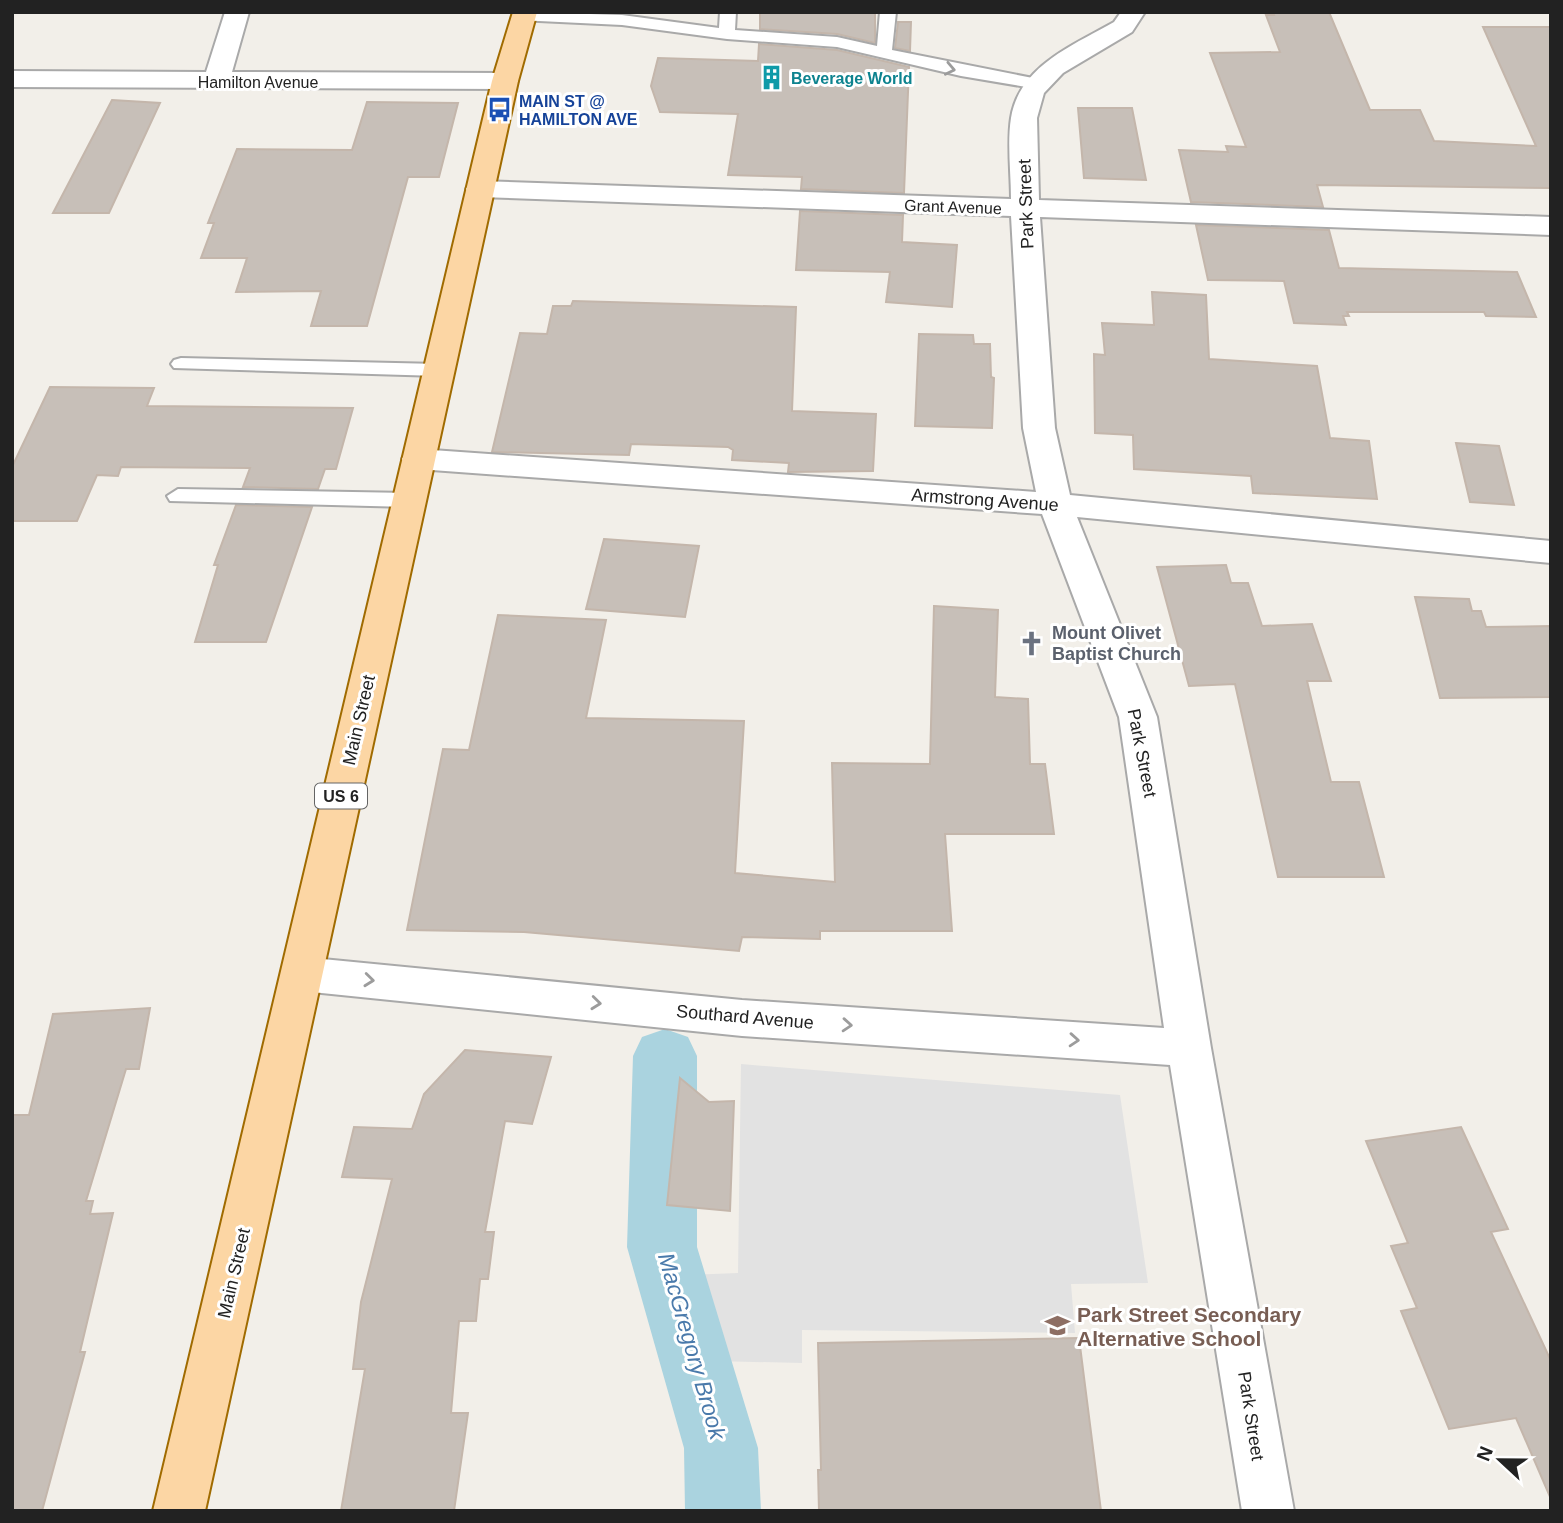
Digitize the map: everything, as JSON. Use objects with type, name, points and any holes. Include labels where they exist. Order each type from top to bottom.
[{"type":"main road","name":"Main Street","points":[[179,1511],[505,81],[525,14]]},
{"type":"street","points":[[216,82],[237,12]]},
{"type":"street","name":"Park Street","points":[[1133,12],[1123,27],[1054,68],[1032,91],[1024,118],[1025,209],[1040,428],[1055,504],[1138,717],[1189,1048],[1268,1511]]},
{"type":"street","name":"Hamilton Avenue","points":[[12,79],[216,82],[505,81]]},
{"type":"street","name":"Grant Avenue","points":[[480,190],[1551,226]]},
{"type":"street","name":"Armstrong Avenue","points":[[418,459],[1055,504],[1551,552]]},
{"type":"street","name":"Southard Avenue","points":[[302,974],[742,1018],[1189,1048]]},
{"type":"lane","points":[[727,34],[729,12]]},
{"type":"lane","points":[[884,52],[888,12]]},
{"type":"lane","points":[[525,14],[623,16],[727,34],[837,42],[961,71],[1038,84]]},
{"type":"lane","points":[[181,364],[439,370]]},
{"type":"lane","points":[[178,496],[409,500]]},
{"type":"shaded area","points":[[741,1064],[1120,1095],[1148,1283],[1071,1284],[1075,1333],[802,1330],[802,1363],[713,1361],[688,1275],[738,1273]]},
{"type":"building","points":[[760,12],[875,12],[875,43],[837,34],[760,29]]},
{"type":"building","points":[[1273,12],[1329,12],[1370,110],[1420,110],[1434,141],[1536,146],[1483,27],[1551,27],[1551,188],[1317,185],[1323,207],[1191,202],[1179,150],[1228,152],[1226,146],[1246,147],[1210,53],[1280,52],[1266,15],[1274,15]]},
{"type":"building","points":[[898,22],[911,22],[910,51],[895,48]]},
{"type":"building","points":[[759,44],[837,50],[909,67],[904,193],[801,189],[802,177],[728,175],[738,114],[660,112],[651,86],[658,58],[758,61]]},
{"type":"building","points":[[112,100],[160,103],[109,213],[53,213]]},
{"type":"building","points":[[367,102],[458,103],[439,177],[408,177],[367,326],[311,326],[321,291],[236,292],[247,258],[201,258],[214,223],[208,223],[237,149],[352,150]]},
{"type":"building","points":[[1078,108],[1132,108],[1146,180],[1084,178]]},
{"type":"building","points":[[800,211],[903,215],[902,242],[957,245],[952,307],[886,302],[890,272],[796,270]]},
{"type":"building","points":[[1196,225],[1329,230],[1339,268],[1517,272],[1536,317],[1486,316],[1484,312],[1347,312],[1349,316],[1343,316],[1346,325],[1294,323],[1284,281],[1208,280]]},
{"type":"building","points":[[1152,292],[1206,295],[1209,359],[1317,366],[1330,438],[1369,441],[1377,499],[1253,493],[1251,476],[1134,469],[1133,435],[1095,433],[1094,354],[1105,355],[1102,323],[1154,325]]},
{"type":"building","points":[[573,301],[796,307],[792,411],[876,414],[873,471],[788,472],[789,463],[732,460],[733,450],[728,447],[631,444],[629,455],[492,452],[520,333],[547,334],[553,306],[571,306]]},
{"type":"building","points":[[919,334],[973,335],[974,344],[990,344],[991,377],[994,378],[992,428],[915,426]]},
{"type":"building","points":[[50,387],[154,388],[147,406],[353,408],[336,469],[325,469],[318,489],[243,487],[250,468],[121,467],[118,476],[97,475],[77,521],[12,521],[12,467]]},
{"type":"building","points":[[1456,443],[1499,446],[1514,505],[1470,502]]},
{"type":"building","points":[[236,505],[312,507],[266,642],[195,642],[218,565],[214,565]]},
{"type":"building","points":[[604,539],[699,546],[685,617],[586,609]]},
{"type":"building","points":[[1226,565],[1231,583],[1248,583],[1262,626],[1312,624],[1331,681],[1307,681],[1331,782],[1359,782],[1384,877],[1278,877],[1235,684],[1189,686],[1157,567]]},
{"type":"building","points":[[1415,597],[1469,599],[1472,611],[1481,611],[1486,627],[1551,626],[1551,697],[1440,698]]},
{"type":"building","points":[[934,606],[998,610],[995,697],[1028,699],[1030,764],[1045,764],[1054,834],[945,834],[952,931],[820,931],[820,939],[742,937],[739,951],[524,932],[407,930],[443,749],[469,750],[498,615],[606,620],[586,718],[744,721],[735,873],[835,882],[832,763],[930,764]]},
{"type":"building","points":[[150,1008],[139,1069],[126,1069],[86,1201],[93,1201],[90,1214],[113,1213],[80,1352],[85,1352],[42,1511],[12,1511],[12,1115],[29,1115],[53,1014]]},
{"type":"building","points":[[465,1050],[551,1057],[532,1124],[505,1121],[485,1232],[494,1232],[488,1279],[480,1279],[476,1321],[459,1321],[451,1413],[468,1413],[454,1511],[341,1511],[365,1369],[353,1369],[361,1302],[392,1179],[342,1177],[354,1127],[412,1129],[424,1094]]},
{"type":"building","points":[[680,1078],[709,1102],[734,1101],[730,1211],[667,1205]]},
{"type":"building","points":[[1461,1127],[1508,1229],[1491,1232],[1551,1361],[1551,1499],[1516,1418],[1449,1429],[1401,1311],[1417,1308],[1391,1246],[1408,1243],[1366,1141]]},
{"type":"building","points":[[1079,1338],[1101,1511],[819,1511],[818,1470],[821,1470],[818,1343]]},
{"type":"waterway","name":"MacGregory Brook","points":[[665,1056],[662,1247],[721,1448],[723,1511]]},
{"type":"place","name":"Beverage World","points":[[771,78]]},
{"type":"place","name":"MAIN ST @ HAMILTON AVE","points":[[499,110]]},
{"type":"place","name":"Mount Olivet Baptist Church","points":[[1032,643]]},
{"type":"place","name":"Park Street Secondary Alternative School","points":[[1057,1326]]}]
